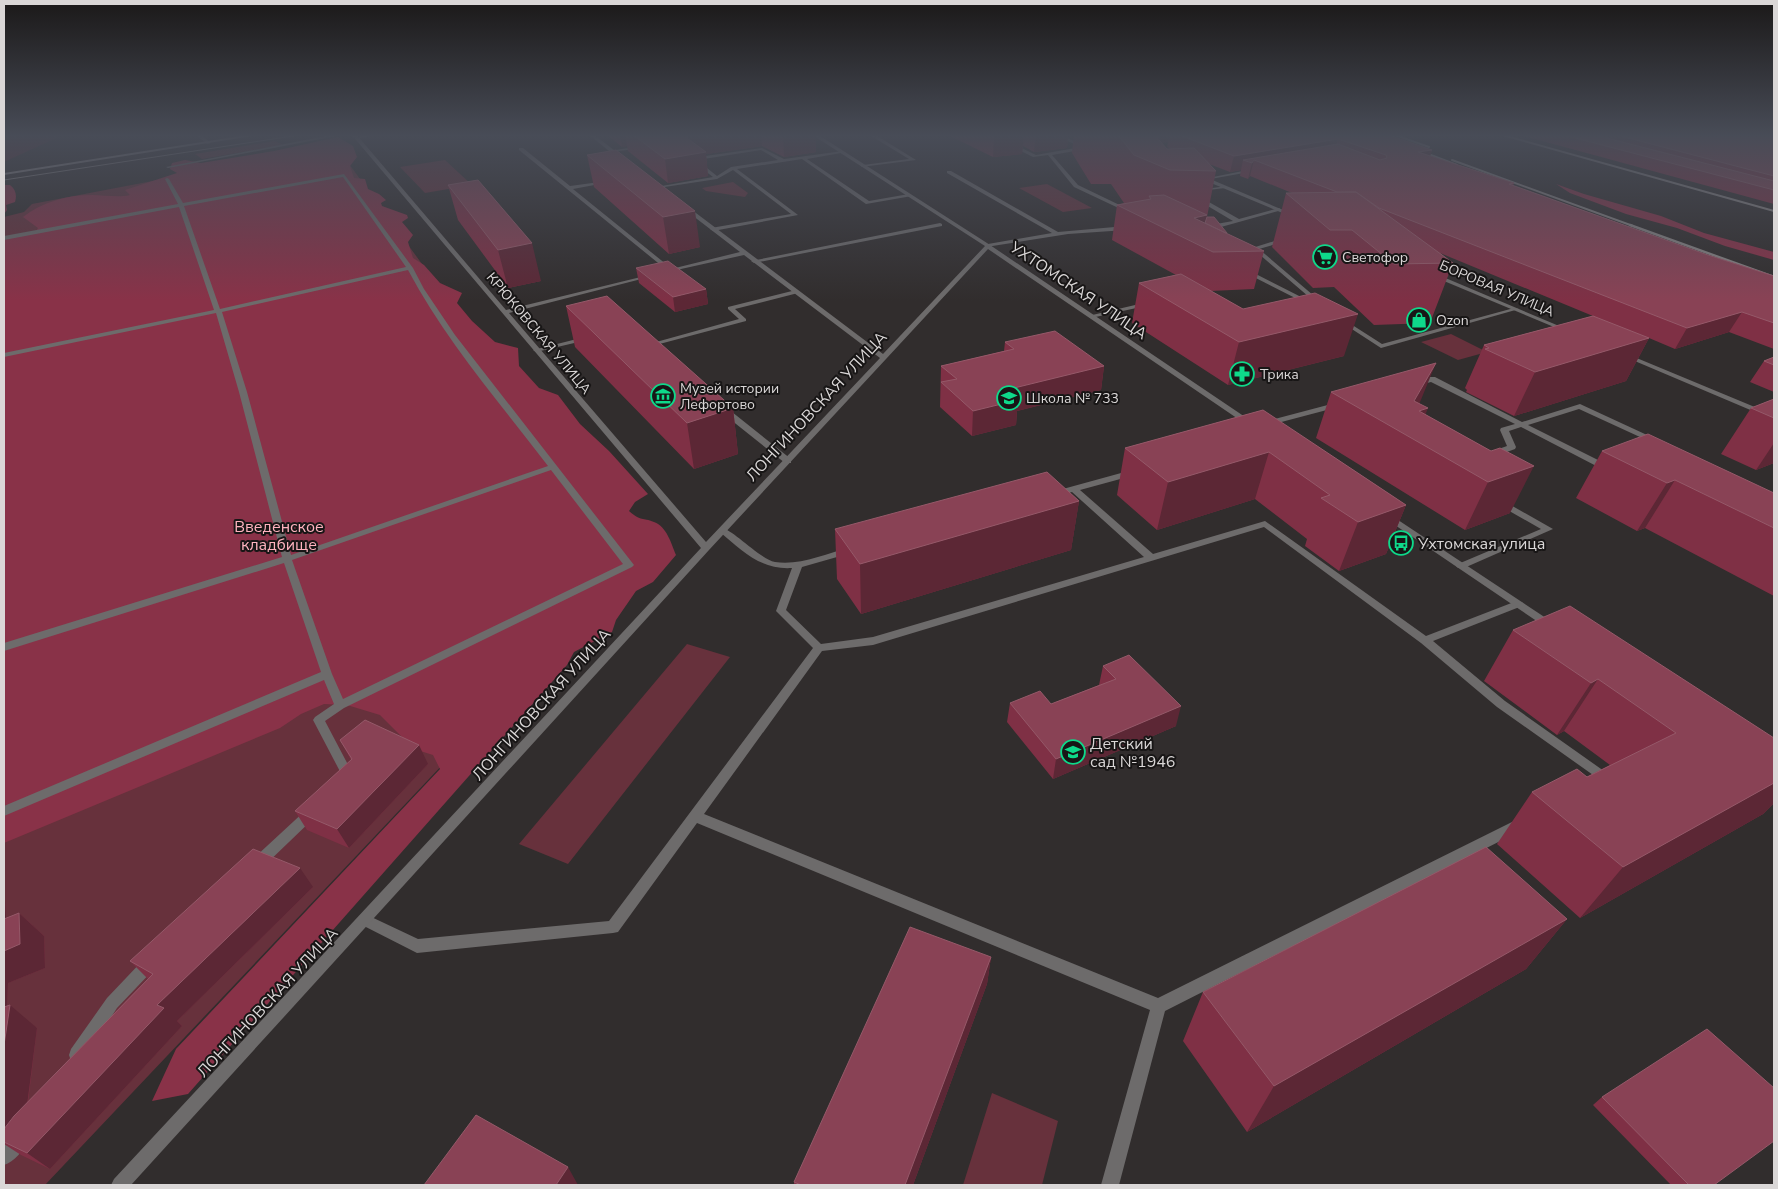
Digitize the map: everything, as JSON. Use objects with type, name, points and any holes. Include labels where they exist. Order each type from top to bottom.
[{"type":"street","points":[[173,189],[181,205],[218,311],[243,392],[287,559],[327,674],[340,705]]},
{"type":"street","points":[[4,238],[265,189]]},
{"type":"street","points":[[342,784],[349,778],[319,720],[340,705],[629,564],[452,336],[421,289],[410,268],[354,189]]},
{"type":"street","name":"КРЮКОВСКАЯ УЛИЦА","points":[[400,189],[706,548]]},
{"type":"street","points":[[571,189],[670,270]]},
{"type":"street","points":[[661,189],[666,193]]},
{"type":"street","points":[[713,230],[796,215],[762,189]]},
{"type":"street","points":[[848,189],[868,203],[910,196]]},
{"type":"street","name":"УХТОМСКАЯ УЛИЦА","points":[[900,189],[988,246],[1268,435]]},
{"type":"street","points":[[979,189],[1056,234]]},
{"type":"street","points":[[1083,189],[1134,214]]},
{"type":"street","points":[[1212,189],[1195,193],[1238,221]]},
{"type":"street","points":[[1230,189],[1302,220]]},
{"type":"street","points":[[682,205],[883,357]]},
{"type":"street","points":[[1202,227],[1220,226],[1279,210]]},
{"type":"street","points":[[754,261],[940,226]]},
{"type":"street","points":[[988,246],[1056,234],[1129,228]]},
{"type":"street","points":[[1238,266],[1326,310],[1255,248],[1291,239]]},
{"type":"street","name":"ЛОНГИНОВСКАЯ УЛИЦА","points":[[120,1185],[706,548],[988,246]]},
{"type":"street","points":[[504,312],[743,253]]},
{"type":"street","points":[[4,356],[410,268]]},
{"type":"street","name":"БОРОВАЯ УЛИЦА","points":[[1425,271],[1578,336]]},
{"type":"street","points":[[659,350],[649,341],[744,320],[730,308],[796,292]]},
{"type":"street","points":[[1091,316],[1154,303]]},
{"type":"street","points":[[1333,319],[1342,321],[1381,346],[1516,309]]},
{"type":"street","points":[[536,350],[596,336]]},
{"type":"street","points":[[1614,350],[1774,418]]},
{"type":"street","points":[[1404,387],[1432,379],[1616,473]]},
{"type":"street","points":[[716,402],[788,461]]},
{"type":"street","points":[[1255,426],[1348,402]]},
{"type":"street","points":[[1487,456],[1512,447],[1504,430],[1580,406],[1668,447]]},
{"type":"street","points":[[4,647],[287,559],[553,467]]},
{"type":"street","points":[[1045,496],[1141,470]]},
{"type":"street","points":[[1074,489],[1151,558]]},
{"type":"street","points":[[1462,566],[1548,529],[1488,495]]},
{"type":"street","points":[[1380,511],[1558,631]]},
{"type":"street","points":[[365,920],[417,946],[613,927],[819,648],[873,641],[1265,524],[1425,640],[1501,704],[1609,780],[1591,788]]},
{"type":"street","points":[[723,530],[750,553],[772,564],[798,564],[855,549]]},
{"type":"street","points":[[798,564],[781,611],[819,648]]},
{"type":"street","points":[[1425,640],[1518,604]]},
{"type":"street","points":[[4,811],[327,674]]},
{"type":"street","points":[[251,869],[321,804]]},
{"type":"street","points":[[695,816],[1159,1006]]},
{"type":"street","points":[[1110,1185],[1159,1006],[1529,820]]},
{"type":"street","points":[[73,1061],[112,1003],[157,957]]},
{"type":"street","points":[[4,1157],[18,1143],[29,1127]]},
{"type":"green space","points":[[4,189],[14,189],[16,193],[15,202],[6,205],[7,210],[4,214]]},
{"type":"green space","name":"Введенское кладбище","points":[[108,189],[368,189],[637,559],[45,1185],[4,1185],[4,217],[24,212],[32,204]]},
{"type":"green space","name":"Введенское кладбище","points":[[369,189],[379,194],[386,200],[381,203],[382,206],[407,215],[408,218],[402,222],[413,235],[408,242],[413,258],[424,265],[440,283],[462,293],[457,303],[472,321],[495,342],[518,348],[519,366],[539,388],[558,395],[580,424],[609,451],[648,494],[635,502],[629,511],[637,517],[658,524],[668,536],[676,555],[653,582],[636,591],[616,620],[612,632],[574,652],[567,665],[188,1094],[152,1101],[176,1049],[440,769],[433,755],[414,749],[380,715],[347,705],[324,704],[301,714],[280,728],[4,843],[4,237],[35,233],[38,228],[23,217],[47,203],[83,195],[130,195],[125,190]]},
{"type":"green space","points":[[422,189],[446,189],[425,193]]},
{"type":"green space","points":[[704,189],[743,189],[748,193],[745,197]]},
{"type":"green space","points":[[1022,189],[1057,189],[1092,208],[1063,212]]},
{"type":"green space","points":[[1565,189],[1571,189],[1661,216],[1704,233],[1774,252],[1774,260],[1725,246],[1677,228],[1626,214]]},
{"type":"green space","points":[[1451,334],[1487,352],[1458,360],[1421,342]]},
{"type":"green space","points":[[687,644],[730,657],[568,864],[519,844]]},
{"type":"green space","points":[[992,1093],[1058,1121],[1042,1185],[963,1185]]},
{"type":"building","points":[[451,189],[486,189],[532,243],[498,250]]},
{"type":"building","points":[[629,189],[667,189],[695,211],[663,217]]},
{"type":"building","points":[[1330,189],[1524,189],[1708,255],[1774,276],[1774,323],[1742,312],[1687,328],[1379,208],[1356,192],[1337,192]]},
{"type":"building","points":[[1356,192],[1453,263],[1394,264],[1352,230],[1330,230],[1286,193]]},
{"type":"building","points":[[1164,195],[1207,215],[1194,218],[1264,251],[1213,252],[1117,205],[1151,199],[1149,196]]},
{"type":"building","points":[[1207,217],[1214,217],[1227,233],[1205,223]]},
{"type":"building","points":[[668,261],[706,289],[673,297],[636,268]]},
{"type":"building","points":[[1181,274],[1243,309],[1315,293],[1358,314],[1239,342],[1139,283]]},
{"type":"building","points":[[607,296],[733,408],[687,423],[566,306]]},
{"type":"building","points":[[1593,316],[1649,338],[1535,372],[1485,349],[1489,348],[1484,345]]},
{"type":"building","points":[[1055,331],[1104,366],[1006,390],[1018,400],[973,411],[941,382],[957,379],[941,366],[1014,349],[1005,342]]},
{"type":"building","points":[[1774,357],[1774,365],[1764,361]]},
{"type":"building","points":[[1436,363],[1414,401],[1428,408],[1419,411],[1491,451],[1500,448],[1534,466],[1488,482],[1331,392]]},
{"type":"building","points":[[1774,399],[1774,418],[1751,408]]},
{"type":"building","points":[[1263,410],[1406,505],[1358,522],[1321,498],[1330,495],[1269,452],[1168,482],[1125,448]]},
{"type":"building","points":[[1648,434],[1774,493],[1774,528],[1675,480],[1667,483],[1602,451]]},
{"type":"building","points":[[1047,472],[1079,501],[860,564],[835,529]]},
{"type":"building","points":[[1570,606],[1774,738],[1774,783],[1623,867],[1532,792],[1577,769],[1587,777],[1676,733],[1598,679],[1591,683],[1513,630]]},
{"type":"building","name":"Детский сад №1946","points":[[1129,655],[1181,706],[1056,759],[1010,703],[1040,691],[1051,704],[1116,679],[1103,666]]},
{"type":"building","points":[[365,720],[419,745],[337,829],[295,811],[352,759],[340,740]]},
{"type":"building","points":[[1486,847],[1567,919],[1274,1086],[1203,992]]},
{"type":"building","points":[[253,849],[300,868],[157,1005],[164,1008],[27,1153],[4,1142],[4,1129],[14,1116],[153,974],[130,961]]},
{"type":"building","points":[[19,913],[20,944],[4,951],[4,919]]},
{"type":"building","points":[[910,927],[991,957],[905,1185],[801,1185],[794,1182]]},
{"type":"building","points":[[10,1005],[4,1045],[4,1007]]},
{"type":"building","points":[[1707,1029],[1774,1088],[1774,1141],[1714,1185],[1689,1185],[1602,1097]]},
{"type":"building","points":[[476,1115],[568,1167],[556,1185],[424,1185]]},
{"type":"railway","points":[[1533,189],[1633,226]]},
{"type":"railway","points":[[1697,189],[1774,211]]},
{"type":"railway","points":[[1630,225],[1774,277]]},
{"type":"place","name":"Светофор","points":[[1325,257]]},
{"type":"place","name":"Ozon","points":[[1419,320]]},
{"type":"place","name":"Трика","points":[[1242,374]]},
{"type":"place","name":"Музей истории Лефортово","points":[[663,396]]},
{"type":"place","name":"Школа № 733","points":[[1009,398]]},
{"type":"place","name":"Ухтомская улица","points":[[1401,543]]},
{"type":"place","name":"Детский сад №1946","points":[[1073,752]]}]
